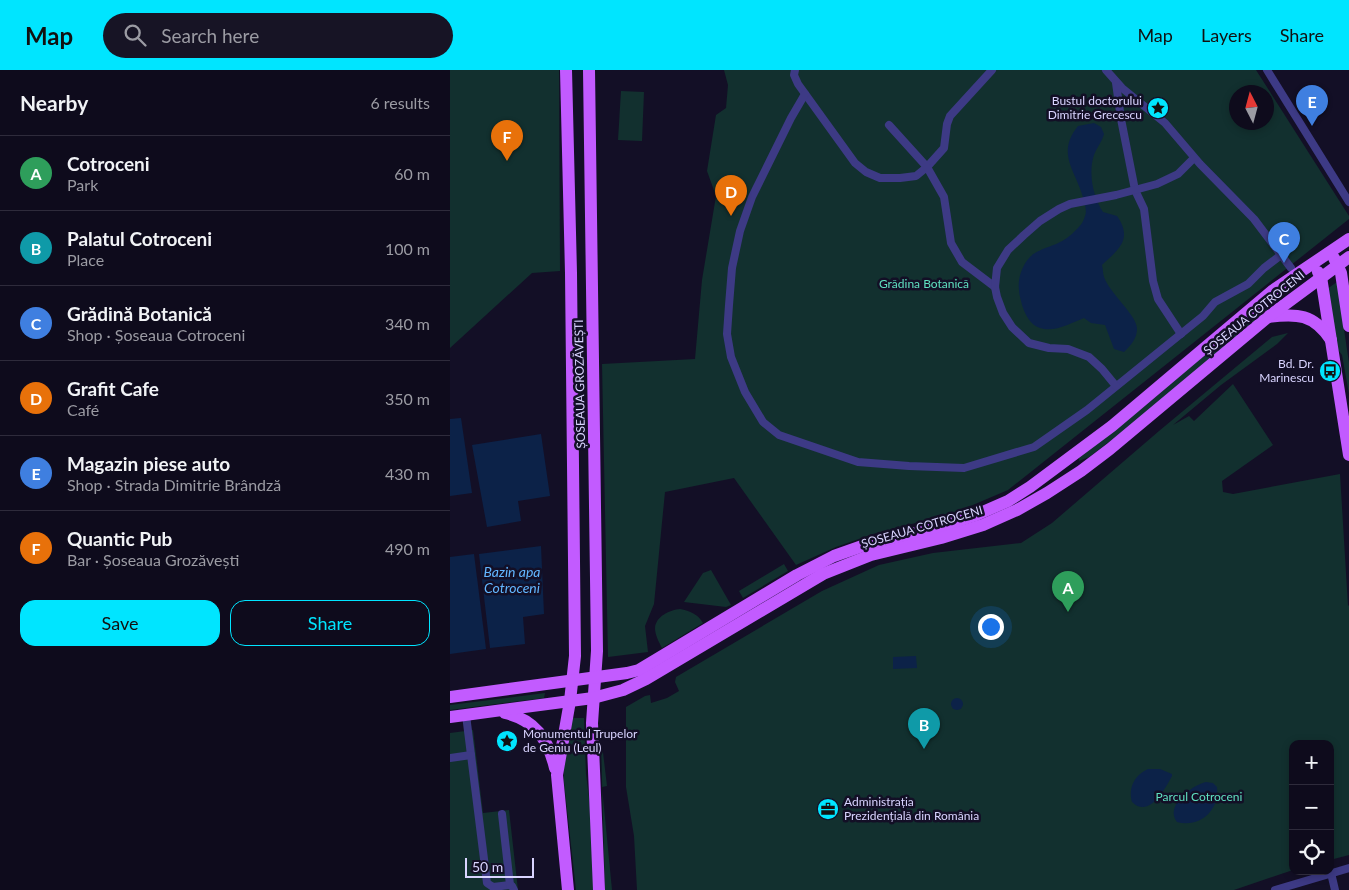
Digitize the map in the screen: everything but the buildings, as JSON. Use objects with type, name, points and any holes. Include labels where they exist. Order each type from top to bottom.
[{"type":"main road","name":"ȘOSEAUA GROZĂVEȘTI","points":[[557,775],[570,701],[575,656],[571,273],[566,70]]},
{"type":"main road","name":"ȘOSEAUA GROZĂVEȘTI","points":[[589,70],[597,651],[592,723],[600,890]]},
{"type":"main road","name":"ȘOSEAUA COTROCENI","points":[[450,696],[627,673],[644,667],[797,575],[834,556],[868,544],[959,521],[994,507],[1019,494],[1059,467],[1112,426],[1272,291],[1349,239]]},
{"type":"main road","points":[[1330,252],[1341,273],[1349,326]]},
{"type":"main road","name":"ȘOSEAUA COTROCENI","points":[[450,717],[594,698],[623,690],[646,679],[823,574],[871,555],[941,538],[984,525],[1029,504],[1081,471],[1110,449],[1268,317],[1349,257]]},
{"type":"main road","points":[[1312,264],[1322,277],[1346,419],[1349,455]]},
{"type":"main road","points":[[1268,317],[1288,315],[1307,318],[1317,323],[1332,342]]},
{"type":"main road","points":[[496,712],[521,718],[538,731],[550,748],[557,775],[568,890]]},
{"type":"street","points":[[794,70],[798,84],[855,163],[866,172],[880,178],[916,176],[927,167],[944,148],[950,116],[992,70]]},
{"type":"street","points":[[1106,70],[1116,83],[1165,123],[1194,158],[1254,219],[1291,268]]},
{"type":"street","points":[[1267,70],[1346,188],[1349,202]]},
{"type":"street","points":[[1116,83],[1135,190],[1144,209],[1158,299],[1181,334]]},
{"type":"street","points":[[805,94],[783,132],[752,197],[740,231],[732,268],[727,334],[731,357],[744,392],[763,422],[779,436],[858,462],[909,466],[964,468],[1034,447],[1087,410],[1203,316],[1215,302],[1248,284],[1281,255]]},
{"type":"street","points":[[889,125],[927,167],[944,196],[951,243],[962,262],[995,287]]},
{"type":"street","points":[[1116,386],[1102,369],[1089,358],[1068,349],[1049,348],[1030,343],[1012,327],[1003,313],[997,297],[995,287],[997,268],[1008,250],[1040,221],[1059,209],[1070,204],[1157,184],[1178,174],[1194,158]]},
{"type":"street","points":[[466,715],[487,883],[493,886],[512,887],[502,814]]},
{"type":"street","points":[[450,758],[471,755]]},
{"type":"street","points":[[1334,872],[1349,868]]},
{"type":"street","points":[[1275,890],[1324,875]]},
{"type":"street","points":[[1331,875],[1335,890]]},
{"type":"green space","points":[[450,70],[559,70],[560,271],[532,273],[450,348]]},
{"type":"green space","name":"Grădina Botanică","points":[[724,70],[1256,70],[1266,85],[1229,85],[1229,130],[1274,130],[1274,98],[1349,216],[1349,219],[1008,490],[954,513],[873,534],[836,547],[796,565],[734,478],[665,492],[654,604],[645,626],[648,652],[608,657],[602,364],[695,359],[702,280],[716,196],[707,171],[716,115],[726,108],[728,85]]},
{"type":"green space","points":[[621,91],[644,92],[642,141],[618,140]]},
{"type":"green space","points":[[1337,282],[1349,363],[1349,394],[1342,355],[1336,347],[1327,289]]},
{"type":"green space","points":[[1270,299],[1273,300],[1274,304],[1126,429],[1089,457],[1079,461],[1079,458],[1152,400]]},
{"type":"green space","name":"Parcul Cotroceni","points":[[1288,333],[1277,344],[1221,385],[1173,425],[1189,416],[1194,421],[1233,384],[1273,445],[1222,481],[1223,492],[1233,494],[1340,474],[1349,605],[1349,855],[1334,859],[1334,740],[1289,740],[1289,871],[1234,890],[637,890],[634,836],[626,787],[626,707],[645,696],[650,695],[651,703],[667,698],[679,691],[675,682],[676,677],[822,591],[879,565],[933,553],[1021,543],[1052,523],[1272,337]]},
{"type":"green space","points":[[784,564],[788,571],[743,598],[739,591]]},
{"type":"green space","points":[[711,570],[731,605],[726,607],[684,602],[703,573]]},
{"type":"green space","points":[[680,609],[693,613],[703,623],[662,648],[657,638],[656,624],[664,614]]},
{"type":"green space","points":[[545,693],[544,698],[450,710],[450,705]]},
{"type":"green space","points":[[572,718],[584,718],[586,774],[592,821],[595,890],[576,890],[564,782],[564,759]]},
{"type":"green space","points":[[473,730],[483,813],[509,810],[518,890],[450,890],[450,733]]},
{"type":"green space","points":[[601,744],[607,786],[602,787]]},
{"type":"green space","points":[[602,790],[612,890],[605,890]]},
{"type":"water","points":[[1094,123],[1101,127],[1104,134],[1092,162],[1092,185],[1103,212],[1117,216],[1124,231],[1122,243],[1102,265],[1104,276],[1107,284],[1133,317],[1137,329],[1131,345],[1124,352],[1114,349],[1105,325],[1091,323],[1084,318],[1057,328],[1045,329],[1036,327],[1026,315],[1019,294],[1020,275],[1031,256],[1067,238],[1082,224],[1086,212],[1085,206],[1070,163],[1068,146],[1071,136],[1078,126]]},
{"type":"water","points":[[461,418],[472,493],[450,496],[450,419]]},
{"type":"water","name":"Bazin apa Cotroceni","points":[[541,434],[550,496],[518,501],[521,521],[487,527],[472,445]]},
{"type":"water","name":"Bazin apa Cotroceni","points":[[541,546],[544,614],[523,617],[525,644],[490,648],[479,554]]},
{"type":"water","name":"Bazin apa Cotroceni","points":[[474,554],[486,649],[450,654],[450,557]]},
{"type":"water","points":[[916,656],[917,668],[893,669],[893,657]]},
{"type":"water","points":[[957,698],[963,704],[957,710],[951,704]]},
{"type":"water","points":[[1148,769],[1160,769],[1172,774],[1172,776],[1156,800],[1144,807],[1138,806],[1132,802],[1132,787],[1136,778]]},
{"type":"water","points":[[1206,782],[1213,783],[1217,787],[1217,796],[1211,810],[1200,820],[1185,823],[1177,822],[1174,816],[1174,809],[1181,797],[1194,787]]},
{"type":"place","name":"Bustul doctorului Dimitrie Grecescu","points":[[1158,108]]},
{"type":"place","name":"Magazin piese auto","points":[[1312,126]]},
{"type":"place","name":"Quantic Pub","points":[[507,161]]},
{"type":"place","name":"Grafit Cafe","points":[[731,216]]},
{"type":"place","name":"Grădină Botanică","points":[[1284,263]]},
{"type":"place","name":"Bd. Dr. Marinescu","points":[[1330,371]]},
{"type":"place","name":"Cotroceni","points":[[1068,612]]},
{"type":"place","name":"Monumentul Trupelor de Geniu (Leul)","points":[[507,741]]},
{"type":"place","name":"Palatul Cotroceni","points":[[924,749]]},
{"type":"place","name":"Administrația Prezidențială din România","points":[[828,809]]}]
